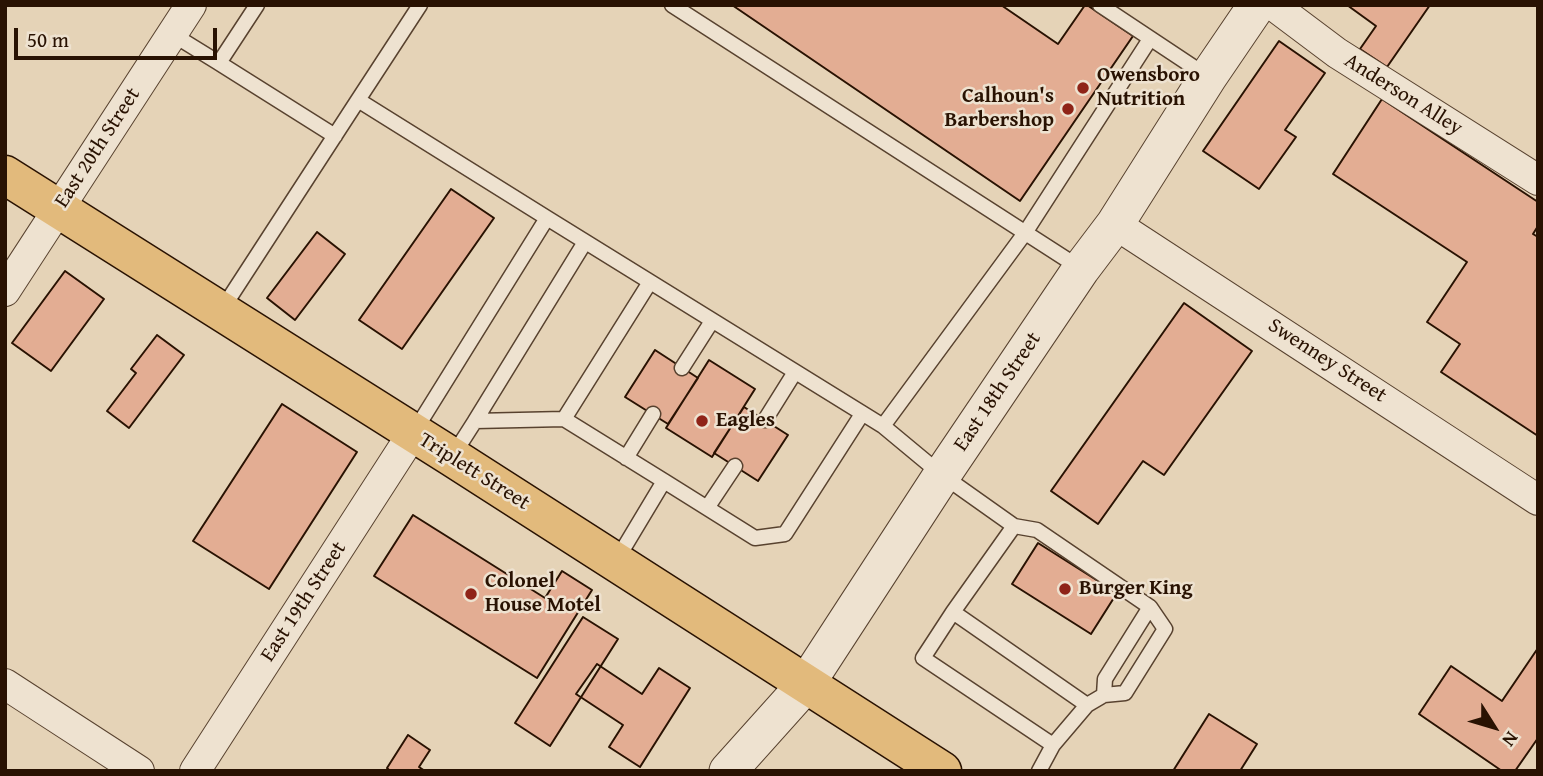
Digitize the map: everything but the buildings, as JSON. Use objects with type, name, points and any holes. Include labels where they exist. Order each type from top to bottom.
[{"type":"main road","name":"Triplett Street","points":[[5,175],[942,771]]},
{"type":"street","name":"East 20th Street","points":[[5,291],[191,5]]},
{"type":"street","name":"East 18th Street","points":[[728,771],[806,684],[942,475],[1081,269],[1115,224],[1253,9]]},
{"type":"street","name":"Anderson Alley","points":[[1253,9],[1337,53],[1538,180]]},
{"type":"street","name":"Swenney Street","points":[[1115,224],[1538,500]]},
{"type":"street","name":"East 19th Street","points":[[195,771],[413,433]]},
{"type":"street","points":[[5,684],[139,771]]},
{"type":"lane","points":[[219,63],[257,5]]},
{"type":"lane","points":[[221,312],[420,5]]},
{"type":"lane","points":[[672,5],[1081,269]]},
{"type":"lane","points":[[1100,5],[1208,77]]},
{"type":"lane","points":[[172,33],[335,136]]},
{"type":"lane","points":[[883,426],[1025,233],[1150,39]]},
{"type":"lane","points":[[358,100],[883,426],[942,475],[1014,526],[1037,530],[1150,607],[1165,629],[1125,693],[1104,695],[1087,705],[1053,745],[1039,771]]},
{"type":"lane","points":[[413,433],[547,218]]},
{"type":"lane","points":[[452,457],[585,242]]},
{"type":"lane","points":[[564,419],[650,282]]},
{"type":"lane","points":[[682,368],[712,321]]},
{"type":"lane","points":[[765,420],[795,372]]},
{"type":"lane","points":[[626,458],[653,414]]},
{"type":"lane","points":[[475,421],[564,419],[755,538],[785,534],[863,414]]},
{"type":"lane","points":[[707,508],[735,466]]},
{"type":"lane","points":[[615,562],[664,481]]},
{"type":"lane","points":[[1014,526],[923,658],[1053,745]]},
{"type":"lane","points":[[1104,695],[1105,679],[1150,607]]},
{"type":"lane","points":[[953,612],[1087,705]]},
{"type":"place","name":"Owensboro Nutrition","points":[[1083,88]]},
{"type":"place","name":"Calhoun's Barbershop","points":[[1068,109]]},
{"type":"place","name":"Eagles","points":[[702,421]]},
{"type":"place","name":"Burger King","points":[[1065,589]]},
{"type":"place","name":"Colonel House Motel","points":[[471,594]]}]
